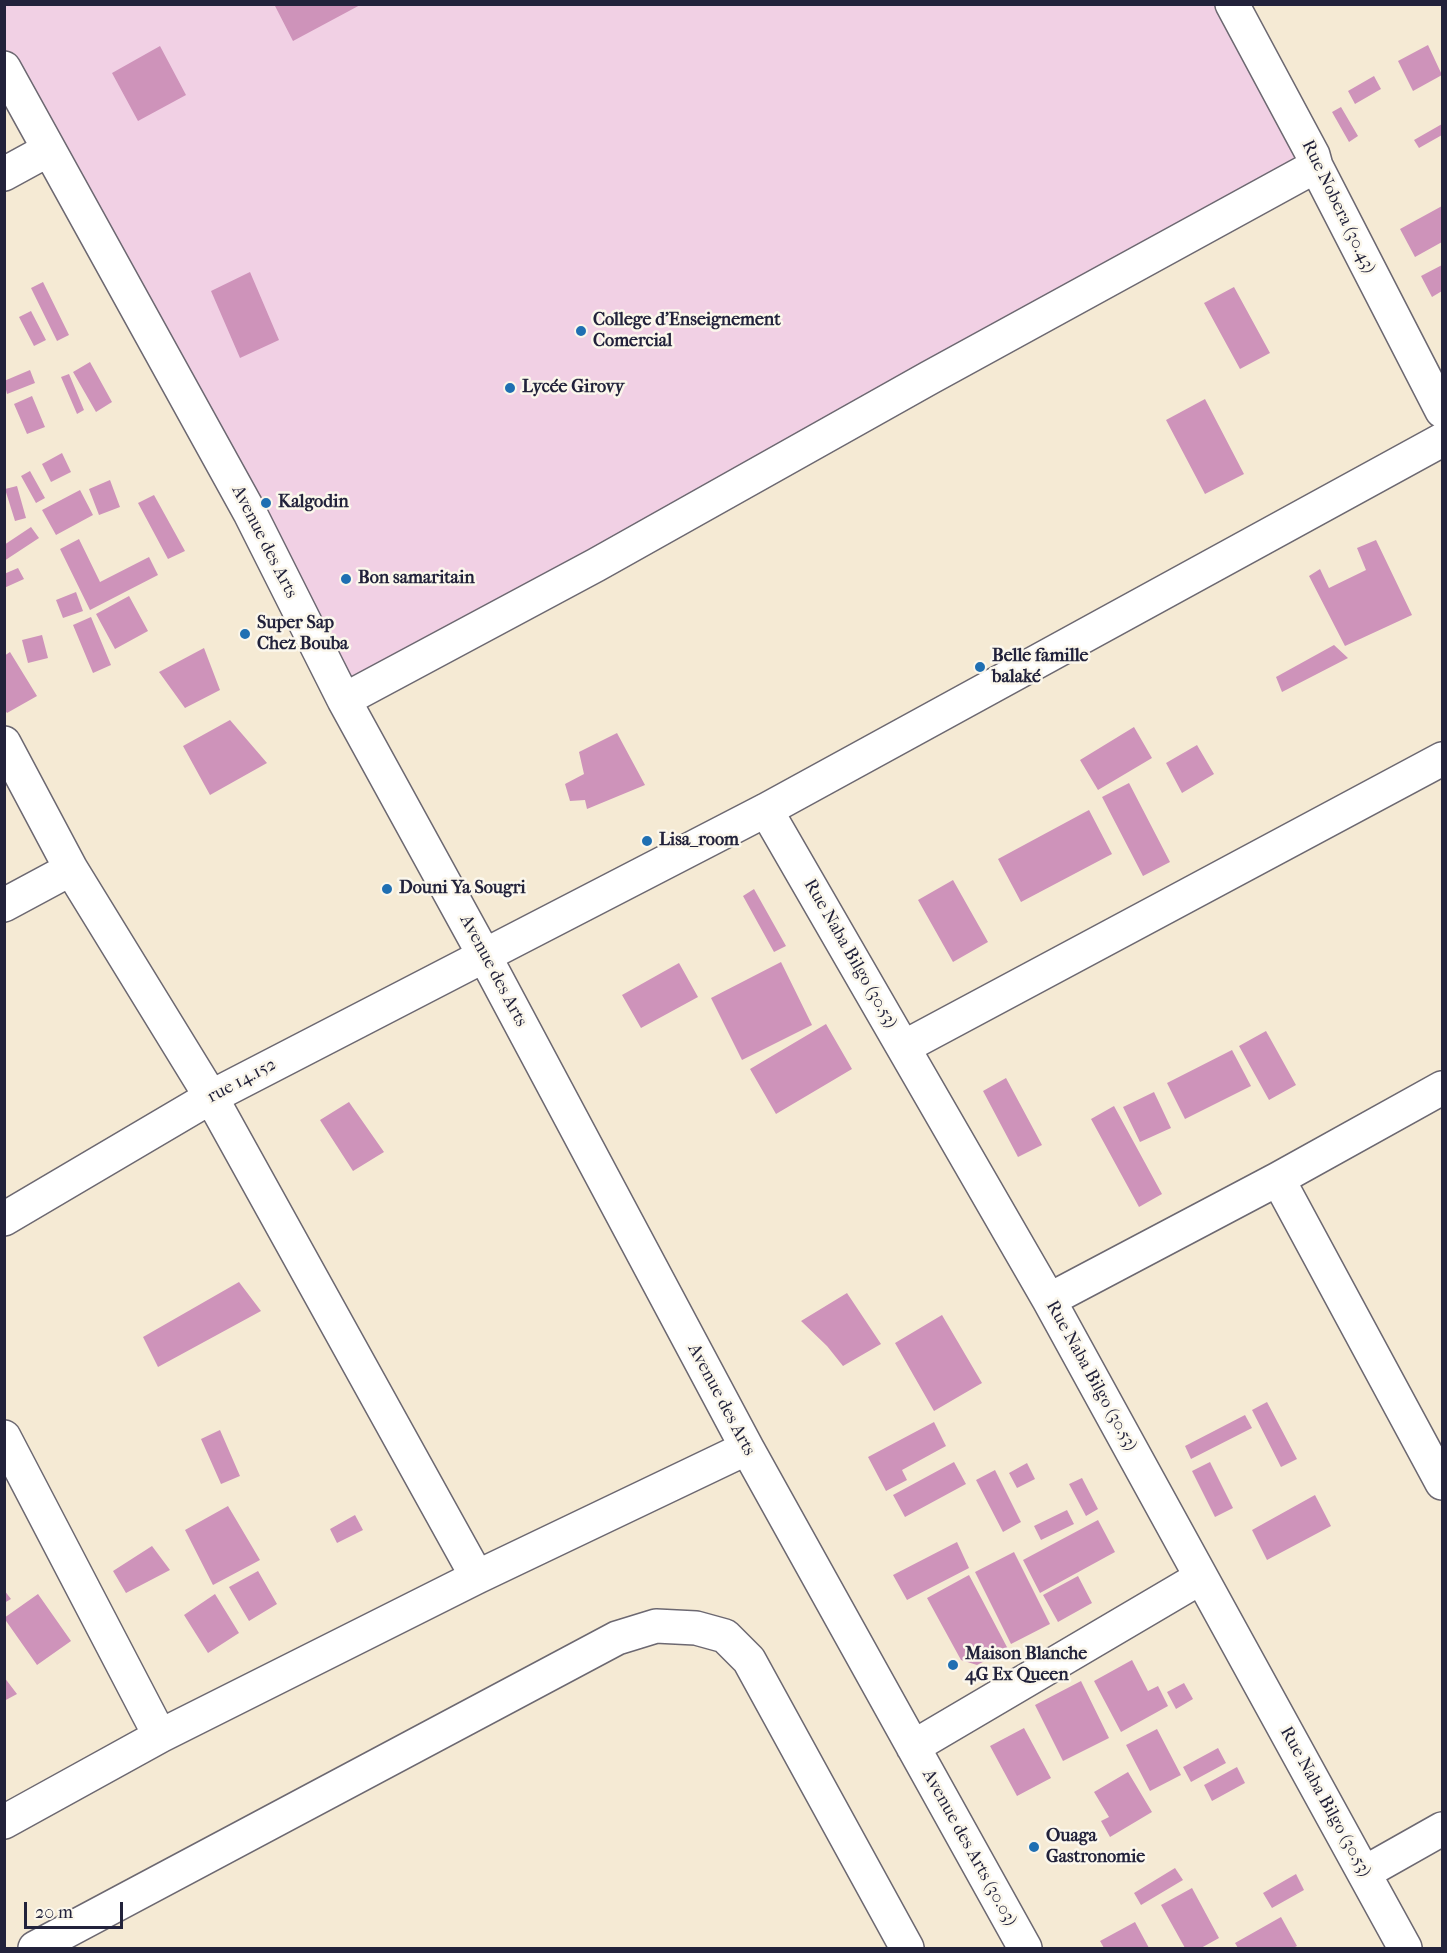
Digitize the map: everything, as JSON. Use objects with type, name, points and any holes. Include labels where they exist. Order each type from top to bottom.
[{"type":"street","name":"Rue Nobera (30.43)","points":[[1232,4],[1313,155],[1316,166],[1443,411]]},
{"type":"street","name":"Avenue des Arts","points":[[4,68],[250,513],[344,700],[484,955],[747,1448],[913,1747]]},
{"type":"street","points":[[4,174],[48,150]]},
{"type":"street","points":[[344,700],[596,565],[929,378],[1316,166]]},
{"type":"street","name":"rue 14.152","points":[[4,1218],[211,1097],[766,810],[1443,440]]},
{"type":"street","points":[[4,743],[71,869],[211,1097],[477,1577]]},
{"type":"street","points":[[904,1047],[1443,759]]},
{"type":"street","name":"Rue Naba Bilgo (30.53)","points":[[766,810],[1049,1300],[1405,1948]]},
{"type":"street","points":[[4,905],[71,869]]},
{"type":"street","points":[[1049,1300],[1278,1179],[1443,1088]]},
{"type":"street","points":[[1278,1179],[1443,1483]]},
{"type":"street","points":[[4,1437],[160,1736]]},
{"type":"street","points":[[4,1822],[160,1736],[477,1577],[747,1448]]},
{"type":"street","points":[[913,1747],[1200,1578]]},
{"type":"street","points":[[35,1948],[617,1638],[656,1626],[696,1628],[725,1636],[749,1660],[907,1948]]},
{"type":"street","name":"Avenue des Arts (30.03)","points":[[913,1747],[1025,1948]]},
{"type":"street","points":[[1364,1873],[1443,1829]]},
{"type":"shaded area","name":"College d'Enseignement Comercial","points":[[4,5],[1220,5],[1306,162],[345,702],[5,53]]},
{"type":"building","points":[[274,4],[362,4],[293,41]]},
{"type":"building","points":[[1428,45],[1442,75],[1413,91],[1398,61]]},
{"type":"building","points":[[160,46],[186,95],[138,121],[112,73]]},
{"type":"building","points":[[1374,76],[1381,89],[1355,104],[1348,91]]},
{"type":"building","points":[[1341,107],[1358,136],[1349,142],[1332,112]]},
{"type":"building","points":[[1442,124],[1442,135],[1419,148],[1414,140]]},
{"type":"building","points":[[1442,206],[1442,242],[1415,257],[1400,229]]},
{"type":"building","points":[[1442,265],[1442,291],[1432,297],[1421,276]]},
{"type":"building","points":[[250,272],[279,340],[240,358],[211,291]]},
{"type":"building","points":[[43,282],[69,335],[57,341],[31,288]]},
{"type":"building","points":[[1234,287],[1270,353],[1240,369],[1204,303]]},
{"type":"building","points":[[31,311],[46,340],[34,346],[19,317]]},
{"type":"building","points":[[90,362],[112,402],[96,412],[73,372]]},
{"type":"building","points":[[30,370],[35,383],[7,394],[4,381]]},
{"type":"building","points":[[69,374],[84,410],[77,414],[61,377]]},
{"type":"building","points":[[32,396],[45,427],[27,434],[14,404]]},
{"type":"building","points":[[1205,399],[1244,474],[1205,494],[1166,420]]},
{"type":"building","points":[[62,453],[71,472],[51,482],[42,464]]},
{"type":"building","points":[[30,471],[45,498],[36,503],[21,476]]},
{"type":"building","points":[[110,480],[120,507],[99,515],[89,489]]},
{"type":"building","points":[[17,486],[26,518],[15,521],[5,489]]},
{"type":"building","points":[[80,490],[93,515],[56,535],[42,510]]},
{"type":"building","points":[[154,495],[185,551],[168,559],[138,503]]},
{"type":"building","points":[[31,527],[39,538],[4,561],[4,545]]},
{"type":"building","points":[[79,539],[100,582],[149,557],[158,575],[90,610],[60,549]]},
{"type":"building","points":[[1376,540],[1412,615],[1345,646],[1309,576],[1320,569],[1329,588],[1366,570],[1357,548]]},
{"type":"building","points":[[18,568],[24,579],[4,588],[4,574]]},
{"type":"building","points":[[76,592],[83,611],[63,618],[56,600]]},
{"type":"building","points":[[129,596],[148,631],[115,649],[96,614]]},
{"type":"building","points":[[91,617],[111,665],[93,673],[73,625]]},
{"type":"building","points":[[42,635],[48,658],[28,663],[22,640]]},
{"type":"building","points":[[1334,645],[1348,658],[1282,692],[1276,677]]},
{"type":"building","points":[[204,648],[220,690],[185,708],[159,672]]},
{"type":"building","points":[[10,652],[37,696],[7,713],[4,709],[4,656]]},
{"type":"building","points":[[230,720],[267,763],[210,795],[183,746]]},
{"type":"building","points":[[1134,727],[1152,758],[1098,790],[1080,760]]},
{"type":"building","points":[[617,733],[645,785],[587,809],[585,800],[570,801],[565,784],[584,774],[579,752]]},
{"type":"building","points":[[1197,745],[1214,774],[1182,793],[1166,763]]},
{"type":"building","points":[[1129,783],[1170,862],[1143,876],[1102,797]]},
{"type":"building","points":[[1089,810],[1112,854],[1021,902],[998,859]]},
{"type":"building","points":[[953,880],[988,942],[953,962],[918,900]]},
{"type":"building","points":[[754,889],[786,946],[774,952],[743,896]]},
{"type":"building","points":[[781,962],[812,1025],[742,1060],[711,998]]},
{"type":"building","points":[[679,963],[698,997],[641,1028],[622,995]]},
{"type":"building","points":[[826,1024],[852,1069],[776,1114],[750,1069]]},
{"type":"building","points":[[1266,1031],[1296,1085],[1269,1100],[1239,1046]]},
{"type":"building","points":[[1232,1050],[1251,1086],[1185,1119],[1167,1083]]},
{"type":"building","points":[[1006,1078],[1042,1145],[1018,1157],[983,1091]]},
{"type":"building","points":[[1154,1092],[1171,1128],[1140,1142],[1123,1107]]},
{"type":"building","points":[[349,1102],[384,1152],[353,1171],[320,1120]]},
{"type":"building","points":[[1114,1106],[1162,1194],[1139,1207],[1091,1119]]},
{"type":"building","points":[[239,1282],[261,1311],[158,1367],[143,1337]]},
{"type":"building","points":[[847,1293],[881,1344],[843,1366],[827,1346],[801,1321]]},
{"type":"building","points":[[942,1315],[982,1383],[934,1411],[895,1343]]},
{"type":"building","points":[[1267,1402],[1297,1459],[1281,1467],[1252,1410]]},
{"type":"building","points":[[1245,1415],[1252,1428],[1191,1459],[1185,1446]]},
{"type":"building","points":[[934,1422],[946,1446],[902,1470],[907,1480],[886,1491],[868,1457]]},
{"type":"building","points":[[220,1430],[240,1476],[221,1484],[201,1439]]},
{"type":"building","points":[[954,1462],[966,1484],[905,1517],[893,1495]]},
{"type":"building","points":[[1210,1462],[1233,1508],[1215,1517],[1192,1471]]},
{"type":"building","points":[[1027,1463],[1035,1479],[1017,1488],[1009,1473]]},
{"type":"building","points":[[995,1470],[1021,1522],[1003,1532],[976,1480]]},
{"type":"building","points":[[1082,1478],[1098,1509],[1086,1516],[1069,1484]]},
{"type":"building","points":[[1315,1495],[1331,1526],[1267,1560],[1252,1530]]},
{"type":"building","points":[[228,1506],[260,1560],[213,1585],[185,1530]]},
{"type":"building","points":[[1067,1510],[1074,1524],[1041,1540],[1034,1526]]},
{"type":"building","points":[[355,1515],[363,1530],[337,1543],[330,1529]]},
{"type":"building","points":[[1098,1520],[1115,1552],[1040,1593],[1023,1560]]},
{"type":"building","points":[[957,1542],[969,1568],[907,1600],[893,1575]]},
{"type":"building","points":[[152,1546],[170,1570],[126,1593],[113,1571]]},
{"type":"building","points":[[1014,1552],[1050,1624],[1011,1644],[975,1572]]},
{"type":"building","points":[[258,1571],[277,1604],[249,1621],[229,1587]]},
{"type":"building","points":[[969,1575],[1008,1649],[977,1665],[961,1660],[927,1598]]},
{"type":"building","points":[[1078,1576],[1092,1603],[1058,1622],[1043,1595]]},
{"type":"building","points":[[4,1590],[11,1599],[4,1603]]},
{"type":"building","points":[[38,1594],[71,1641],[37,1665],[4,1618]]},
{"type":"building","points":[[215,1594],[239,1633],[208,1653],[184,1615]]},
{"type":"building","points":[[1132,1660],[1148,1691],[1158,1686],[1168,1706],[1121,1732],[1094,1681]]},
{"type":"building","points":[[4,1677],[17,1694],[4,1701]]},
{"type":"building","points":[[1081,1681],[1109,1738],[1063,1761],[1035,1705]]},
{"type":"building","points":[[1184,1683],[1193,1699],[1176,1709],[1167,1692]]},
{"type":"building","points":[[1024,1728],[1051,1778],[1017,1796],[990,1746]]},
{"type":"building","points":[[1157,1729],[1181,1775],[1150,1791],[1126,1745]]},
{"type":"building","points":[[1218,1748],[1226,1763],[1191,1782],[1183,1767]]},
{"type":"building","points":[[1237,1767],[1245,1783],[1212,1801],[1204,1785]]},
{"type":"building","points":[[1128,1772],[1152,1812],[1110,1837],[1101,1821],[1109,1817],[1094,1792]]},
{"type":"building","points":[[1175,1868],[1183,1880],[1141,1905],[1134,1893]]},
{"type":"building","points":[[1296,1874],[1304,1890],[1272,1908],[1263,1893]]},
{"type":"building","points":[[1192,1888],[1219,1938],[1201,1948],[1185,1948],[1161,1905]]},
{"type":"building","points":[[1281,1917],[1297,1946],[1293,1948],[1238,1948],[1235,1943]]},
{"type":"building","points":[[1135,1922],[1149,1948],[1104,1948],[1100,1941]]},
{"type":"place","name":"College d'Enseignement Comercial","points":[[581,331]]},
{"type":"place","name":"Lycée Girovy","points":[[510,388]]},
{"type":"place","name":"Kalgodin","points":[[266,503]]},
{"type":"place","name":"Bon samaritain","points":[[346,579]]},
{"type":"place","name":"Super Sap Chez Bouba","points":[[245,634]]},
{"type":"place","name":"Belle famille balaké","points":[[980,667]]},
{"type":"place","name":"Lisa_room","points":[[647,841]]},
{"type":"place","name":"Douni Ya Sougri","points":[[387,889]]},
{"type":"place","name":"Maison Blanche 4G Ex Queen","points":[[953,1665]]},
{"type":"place","name":"Ouaga Gastronomie","points":[[1034,1847]]}]
